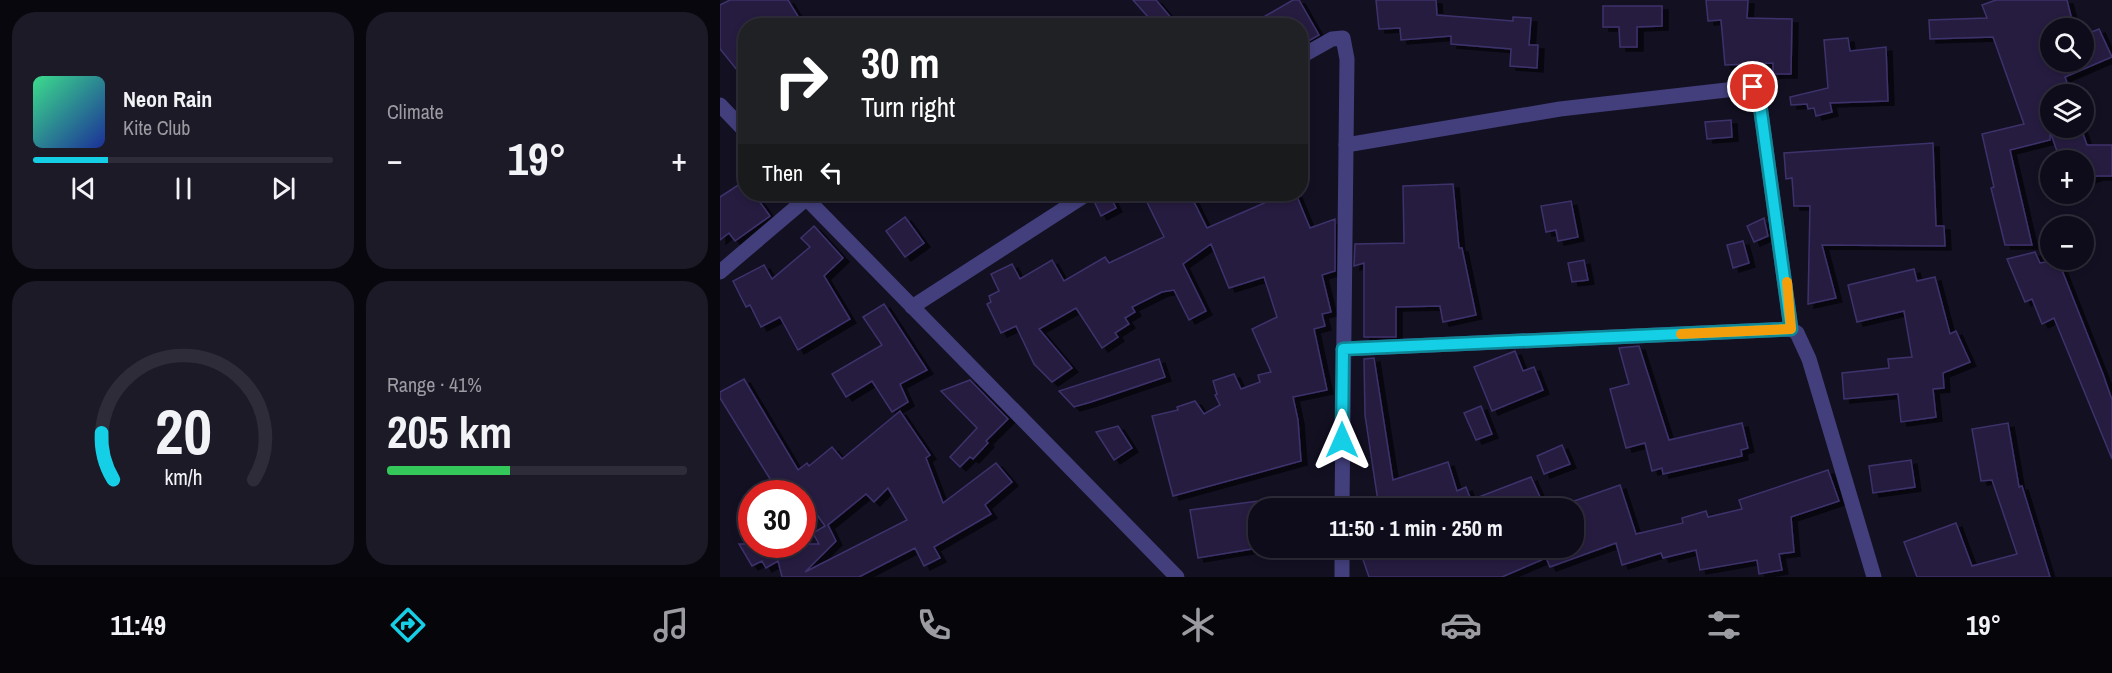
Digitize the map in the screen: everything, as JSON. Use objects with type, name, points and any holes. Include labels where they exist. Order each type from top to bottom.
[{"type":"street","points":[[1308,52],[1332,39],[1343,38],[1347,59],[1342,498]]},
{"type":"street","points":[[1346,145],[1560,109],[1753,87],[1758,92],[1791,329]]},
{"type":"street","points":[[720,105],[738,124]]},
{"type":"street","points":[[720,272],[798,201]]},
{"type":"street","points":[[809,201],[1177,577]]},
{"type":"street","points":[[912,307],[1076,201]]},
{"type":"street","points":[[1343,349],[1791,329],[1797,333],[1809,359],[1874,577]]},
{"type":"street","points":[[1342,558],[1342,577]]},
{"type":"building","points":[[730,0],[788,0],[799,18],[738,18],[738,71],[720,49],[720,5]]},
{"type":"building","points":[[1133,0],[1156,0],[1171,18],[1149,18]]},
{"type":"building","points":[[1293,0],[1299,0],[1319,35],[1308,41],[1308,18],[1262,18]]},
{"type":"building","points":[[1376,0],[1436,0],[1437,15],[1513,21],[1513,17],[1531,18],[1529,45],[1538,45],[1537,68],[1510,66],[1511,49],[1451,44],[1451,36],[1401,40],[1400,28],[1379,29]]},
{"type":"building","points":[[1706,0],[1748,0],[1747,18],[1792,19],[1791,74],[1773,74],[1773,63],[1725,65],[1721,20],[1708,21]]},
{"type":"building","points":[[1996,0],[2067,0],[2072,18],[2040,18],[2040,72],[2077,72],[2065,77],[2067,84],[2040,84],[2040,138],[2050,138],[2050,140],[2010,150],[2032,245],[2005,245],[1991,188],[1994,187],[1982,134],[2024,124],[1993,37],[1930,39],[1929,20],[1987,18],[1982,5]]},
{"type":"building","points":[[1603,6],[1662,6],[1662,26],[1637,27],[1637,47],[1620,47],[1619,27],[1603,27]]},
{"type":"building","points":[[2099,29],[2112,57],[2094,65],[2094,31]]},
{"type":"building","points":[[1848,38],[1850,51],[1886,47],[1888,101],[1830,103],[1832,112],[1816,116],[1814,108],[1808,109],[1807,104],[1791,105],[1790,97],[1828,88],[1824,40]]},
{"type":"building","points":[[1731,120],[1732,137],[1707,139],[1705,122]]},
{"type":"building","points":[[2052,138],[2085,138],[2087,145],[2112,145],[2112,176],[2094,177],[2094,150],[2057,150]]},
{"type":"building","points":[[1933,143],[1936,226],[1944,226],[1945,246],[1822,245],[1836,298],[1808,304],[1810,206],[1794,206],[1792,178],[1786,179],[1784,153]]},
{"type":"building","points":[[1453,184],[1459,248],[1462,248],[1476,315],[1443,322],[1440,306],[1396,307],[1396,337],[1364,337],[1364,263],[1354,266],[1355,244],[1404,243],[1403,186]]},
{"type":"building","points":[[738,185],[738,201],[759,201],[770,216],[735,241],[729,233],[720,240],[720,197]]},
{"type":"building","points":[[1094,201],[1112,201],[1116,208],[1101,216]]},
{"type":"building","points":[[1146,201],[1194,201],[1207,228],[1269,201],[1299,201],[1310,228],[1335,219],[1335,271],[1322,275],[1331,312],[1322,314],[1325,326],[1314,329],[1327,390],[1293,397],[1298,420],[1301,461],[1173,496],[1152,416],[1178,410],[1177,407],[1195,401],[1204,414],[1220,405],[1215,395],[1217,394],[1213,381],[1234,374],[1241,389],[1260,382],[1258,375],[1271,372],[1252,329],[1277,317],[1264,277],[1229,288],[1211,244],[1183,264],[1206,311],[1189,320],[1174,290],[1162,292],[1132,307],[1135,312],[1125,318],[1129,324],[1115,333],[1118,337],[1102,348],[1076,308],[1039,329],[1072,368],[1052,382],[1034,364],[1016,326],[1001,333],[987,304],[991,302],[989,296],[999,291],[991,274],[1012,264],[1020,279],[1052,260],[1064,281],[1105,257],[1109,263],[1164,237]]},
{"type":"building","points":[[1571,201],[1578,237],[1558,241],[1556,230],[1546,232],[1541,206]]},
{"type":"building","points":[[905,217],[924,243],[905,257],[886,231]]},
{"type":"building","points":[[1764,218],[1768,236],[1754,242],[1747,226]]},
{"type":"building","points":[[814,226],[843,258],[824,276],[850,319],[798,350],[780,317],[761,327],[750,305],[746,307],[733,281],[764,265],[772,279],[810,247],[801,238]]},
{"type":"building","points":[[1743,241],[1749,263],[1733,268],[1727,245]]},
{"type":"building","points":[[2035,252],[2040,263],[2040,270],[2062,270],[2112,400],[2112,459],[2054,318],[2042,324],[2032,299],[2025,302],[2007,259]]},
{"type":"building","points":[[1584,260],[1588,280],[1572,282],[1568,263]]},
{"type":"building","points":[[1914,269],[1917,281],[1935,277],[1950,334],[1956,331],[1970,362],[1943,373],[1944,388],[1933,389],[1936,417],[1901,422],[1898,394],[1844,399],[1842,373],[1889,368],[1888,359],[1912,357],[1904,311],[1857,322],[1848,285]]},
{"type":"building","points":[[884,304],[927,370],[900,384],[908,402],[892,412],[872,381],[846,397],[832,374],[882,345],[863,317]]},
{"type":"building","points":[[1639,346],[1669,440],[1742,423],[1748,448],[1741,450],[1742,456],[1663,474],[1662,468],[1652,471],[1645,443],[1626,448],[1610,389],[1629,384],[1619,348]]},
{"type":"building","points":[[1515,351],[1523,371],[1534,367],[1543,390],[1492,411],[1474,367]]},
{"type":"building","points":[[1374,358],[1393,480],[1448,462],[1457,491],[1466,487],[1470,498],[1377,498],[1365,415],[1364,359]]},
{"type":"building","points":[[1159,359],[1165,377],[1091,402],[1074,407],[1059,391]]},
{"type":"building","points":[[744,379],[798,470],[807,463],[809,466],[832,447],[842,459],[900,411],[930,455],[926,458],[943,503],[996,463],[1012,482],[985,505],[991,514],[934,547],[940,558],[924,566],[915,548],[859,577],[782,577],[778,561],[766,568],[762,561],[752,566],[747,558],[816,558],[816,544],[819,544],[816,531],[825,526],[816,513],[816,480],[771,480],[720,398],[720,392]],"holes":[[[888,488],[907,520],[805,572],[836,541],[828,525],[866,494],[874,502]]]},
{"type":"building","points":[[970,380],[1008,419],[986,441],[988,443],[973,459],[970,457],[960,467],[950,457],[977,428],[941,391]]},
{"type":"building","points":[[1481,406],[1492,434],[1476,440],[1464,413]]},
{"type":"building","points":[[2008,423],[2019,487],[2022,486],[2050,577],[1917,577],[1904,542],[1956,523],[1972,566],[2017,554],[1992,480],[1981,481],[1972,429]]},
{"type":"building","points":[[1118,426],[1132,448],[1114,460],[1096,432]]},
{"type":"building","points":[[1562,445],[1570,464],[1544,474],[1537,456]]},
{"type":"building","points":[[1911,460],[1915,487],[1873,493],[1869,466]]},
{"type":"building","points":[[1828,470],[1839,501],[1791,517],[1794,552],[1779,554],[1782,570],[1759,574],[1757,560],[1700,570],[1696,550],[1663,558],[1661,553],[1622,565],[1616,543],[1584,555],[1583,498],[1620,485],[1636,534],[1683,523],[1682,518],[1706,511],[1708,517],[1742,509],[1739,500]]},
{"type":"building","points":[[1531,477],[1540,498],[1476,498]]},
{"type":"building","points":[[1248,502],[1248,550],[1198,558],[1190,510]]},
{"type":"building","points":[[1362,558],[1546,558],[1502,577],[1369,577]]},
{"type":"building","points":[[1546,558],[1575,558],[1550,567]]},
{"type":"slow traffic","points":[[1681,334],[1791,329],[1787,282]]},
{"type":"route","points":[[1342,440],[1343,349],[1791,329],[1789,298],[1758,92],[1753,87]]}]
